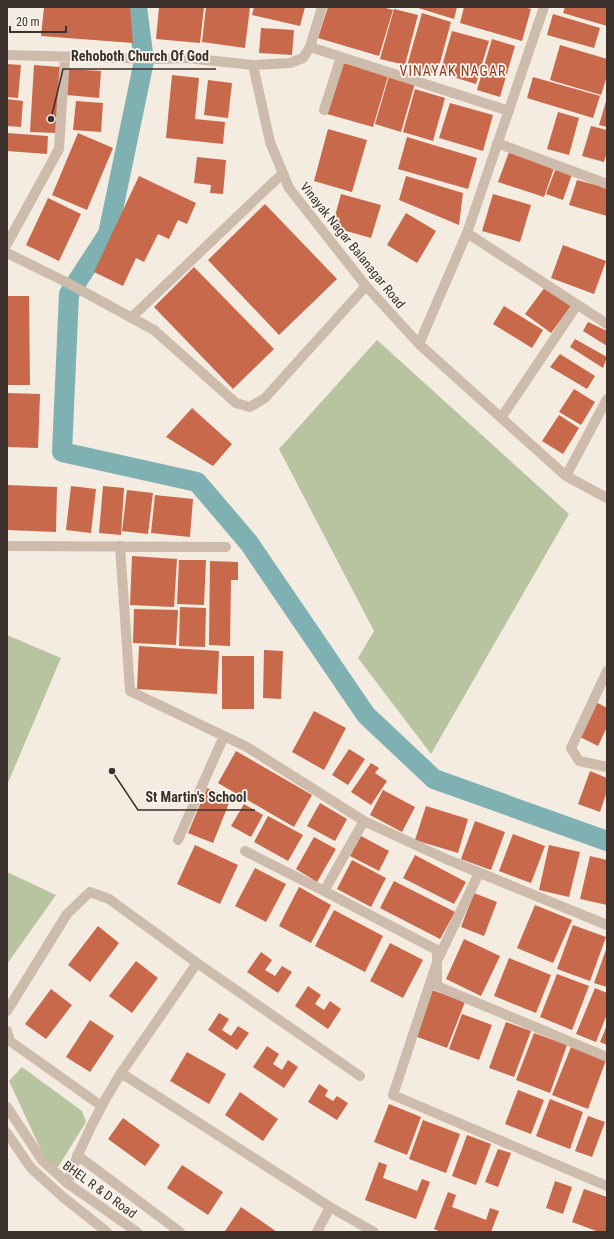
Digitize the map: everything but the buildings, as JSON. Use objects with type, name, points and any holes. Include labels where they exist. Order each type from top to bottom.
[{"type":"street","points":[[7,55],[158,59],[187,58],[252,65],[290,64],[303,58],[310,47],[322,7]]},
{"type":"street","points":[[419,344],[467,232],[544,7]]},
{"type":"street","points":[[310,47],[509,111]]},
{"type":"street","points":[[7,244],[59,149],[65,57]]},
{"type":"street","points":[[324,110],[341,57]]},
{"type":"street","name":"Vinayak Nagar Balanagar Road","points":[[252,65],[270,142],[289,188],[366,286],[419,344],[566,476],[607,498]]},
{"type":"street","points":[[498,143],[607,184]]},
{"type":"street","points":[[132,317],[283,173]]},
{"type":"street","points":[[467,232],[607,324]]},
{"type":"street","points":[[7,253],[86,292],[154,330],[236,403],[250,407],[265,398],[366,286]]},
{"type":"street","points":[[501,418],[573,310]]},
{"type":"street","points":[[566,476],[607,399]]},
{"type":"street","points":[[7,546],[226,548]]},
{"type":"street","points":[[120,546],[130,691],[247,746],[364,821],[446,859],[607,925]]},
{"type":"street","points":[[607,671],[571,748],[578,761],[607,767]]},
{"type":"street","points":[[178,840],[224,736]]},
{"type":"street","points":[[324,891],[364,821]]},
{"type":"street","points":[[245,852],[435,949],[438,959],[437,986],[607,1057]]},
{"type":"street","points":[[479,873],[438,959],[393,1096],[607,1186]]},
{"type":"street","points":[[7,1011],[67,914],[90,892],[109,899],[197,963],[360,1076]]},
{"type":"street","points":[[66,1183],[100,1105],[197,963]]},
{"type":"street","points":[[7,1030],[10,1041],[100,1105]]},
{"type":"street","points":[[121,1073],[330,1207],[374,1232]]},
{"type":"street","name":"BHEL R & D Road","points":[[7,1107],[42,1160],[66,1183],[137,1232]]},
{"type":"street","points":[[7,1133],[31,1168],[63,1197],[107,1232]]},
{"type":"street","points":[[77,1155],[180,1232]]},
{"type":"street","points":[[317,1232],[330,1207]]},
{"type":"green space","points":[[377,340],[569,514],[431,754],[358,658],[374,631],[279,449]]},
{"type":"green space","points":[[7,635],[61,658],[7,785]]},
{"type":"green space","points":[[7,872],[56,895],[7,964]]},
{"type":"green space","points":[[22,1067],[82,1111],[86,1122],[58,1167],[48,1165],[9,1081]]},
{"type":"waterway","points":[[137,7],[144,61],[108,234],[69,294],[62,452],[197,482],[249,543],[366,715],[434,779],[607,841]]},
{"type":"place","name":"Rehoboth Church Of God","points":[[51,119]]},
{"type":"place","name":"St Martin's School","points":[[112,771]]},
{"type":"district","name":"VINAYAK NAGAR","points":[[453,71]]}]
